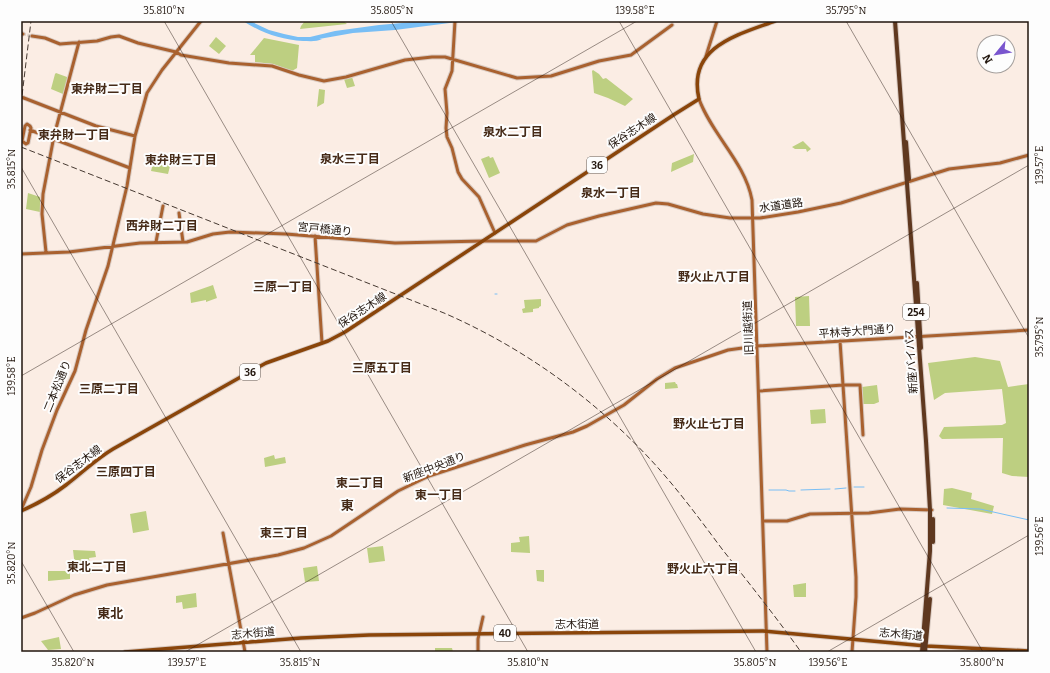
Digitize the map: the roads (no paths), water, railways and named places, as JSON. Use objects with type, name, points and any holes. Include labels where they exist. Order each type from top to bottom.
[{"type":"highway","name":"新座バイパス","points":[[896,21],[931,510],[932,571],[924,646],[922,652]]},
{"type":"highway","name":"新座バイパス","points":[[924,646],[925,652]]},
{"type":"main road","points":[[706,56],[725,40],[775,21]]},
{"type":"main road","name":"旧川越街道","points":[[699,99],[697,86],[698,76],[706,56]]},
{"type":"main road","name":"保谷志木線","points":[[21,510],[36,504],[62,488],[107,453],[246,374],[266,363],[335,338],[362,322],[483,240],[699,99]]},
{"type":"main road","name":"志木街道","points":[[125,652],[347,636],[767,631],[924,646],[1029,651]]},
{"type":"street","name":"二本松通り","points":[[21,510],[29,493],[52,422],[75,371],[82,342],[106,273],[114,246],[135,136],[148,90],[201,21]]},
{"type":"street","points":[[455,21],[452,73],[445,89],[447,113],[446,128],[448,139],[452,148],[458,172],[462,179],[479,197],[495,233]]},
{"type":"street","name":"旧川越街道","points":[[706,56],[717,21]]},
{"type":"street","points":[[32,36],[45,38],[60,44],[97,41],[119,36],[138,43],[176,52],[181,55],[229,63],[272,66],[298,75],[324,80],[330,80],[405,60],[432,57],[454,59],[513,78],[551,76],[600,61],[631,55],[672,25]]},
{"type":"street","points":[[46,252],[42,205],[54,139],[79,42]]},
{"type":"street","points":[[708,46],[713,49]]},
{"type":"street","points":[[22,98],[107,130],[135,136]]},
{"type":"street","name":"旧川越街道","points":[[699,99],[707,116],[748,183],[752,200],[767,652]]},
{"type":"street","points":[[30,130],[28,143],[24,143],[22,141],[25,125],[30,126],[30,130],[130,168]]},
{"type":"street","name":"水道道路","points":[[536,241],[568,225],[656,203],[668,204],[708,215],[753,218],[798,212],[841,203],[950,169],[1000,163],[1029,155]]},
{"type":"street","points":[[156,242],[163,206]]},
{"type":"street","points":[[179,213],[183,242]]},
{"type":"street","name":"宮戸橋通り","points":[[21,254],[69,252],[140,242],[183,242],[213,234],[230,232],[315,236],[395,243],[483,240],[536,241]]},
{"type":"street","points":[[315,236],[322,343]]},
{"type":"street","name":"平林寺大門通り","points":[[757,346],[1029,330]]},
{"type":"street","points":[[840,341],[856,582],[852,652]]},
{"type":"street","name":"新座中央通り","points":[[21,618],[36,613],[74,595],[98,587],[278,555],[312,545],[337,532],[398,491],[422,479],[525,444],[578,430],[593,424],[618,410],[657,379],[675,368],[728,350],[757,346]]},
{"type":"street","points":[[759,391],[860,385],[864,435]]},
{"type":"street","points":[[763,521],[787,521],[810,514],[852,513],[900,509],[931,510]]},
{"type":"street","points":[[223,533],[245,652]]},
{"type":"street","points":[[478,652],[479,634],[483,617]]},
{"type":"water","points":[[243,21],[250,21],[269,30],[284,34],[298,37],[310,37],[335,31],[379,25],[425,21],[465,21],[395,30],[353,33],[319,39],[322,39],[318,41],[310,41],[279,37],[257,29]]},
{"type":"waterway","points":[[854,487],[864,487]]},
{"type":"waterway","points":[[835,489],[846,488]]},
{"type":"waterway","points":[[801,490],[830,489]]},
{"type":"waterway","points":[[769,490],[795,491]]},
{"type":"waterway","points":[[947,508],[980,509],[1029,520]]},
{"type":"tunnel","points":[[23,34],[32,36]]},
{"type":"railway","points":[[21,104],[31,21]]},
{"type":"railway","points":[[21,147],[444,313],[473,326],[528,358],[580,395],[628,436],[650,459],[687,503],[801,652]]},
{"type":"district","name":"東弁財二丁目","points":[[107,89]]},
{"type":"district","name":"泉水二丁目","points":[[513,132]]},
{"type":"district","name":"東弁財一丁目","points":[[74,135]]},
{"type":"district","name":"泉水三丁目","points":[[350,159]]},
{"type":"district","name":"東弁財三丁目","points":[[181,160]]},
{"type":"district","name":"泉水一丁目","points":[[611,193]]},
{"type":"district","name":"西弁財二丁目","points":[[162,226]]},
{"type":"district","name":"野火止八丁目","points":[[714,277]]},
{"type":"district","name":"三原一丁目","points":[[283,287]]},
{"type":"district","name":"三原五丁目","points":[[382,368]]},
{"type":"district","name":"三原二丁目","points":[[109,389]]},
{"type":"district","name":"野火止七丁目","points":[[709,424]]},
{"type":"district","name":"三原四丁目","points":[[126,472]]},
{"type":"district","name":"東二丁目","points":[[360,483]]},
{"type":"district","name":"東一丁目","points":[[439,495]]},
{"type":"district","name":"東","points":[[347,505]]},
{"type":"district","name":"東三丁目","points":[[284,533]]},
{"type":"district","name":"東北二丁目","points":[[97,567]]},
{"type":"district","name":"野火止六丁目","points":[[703,569]]},
{"type":"district","name":"東北","points":[[110,613]]}]
